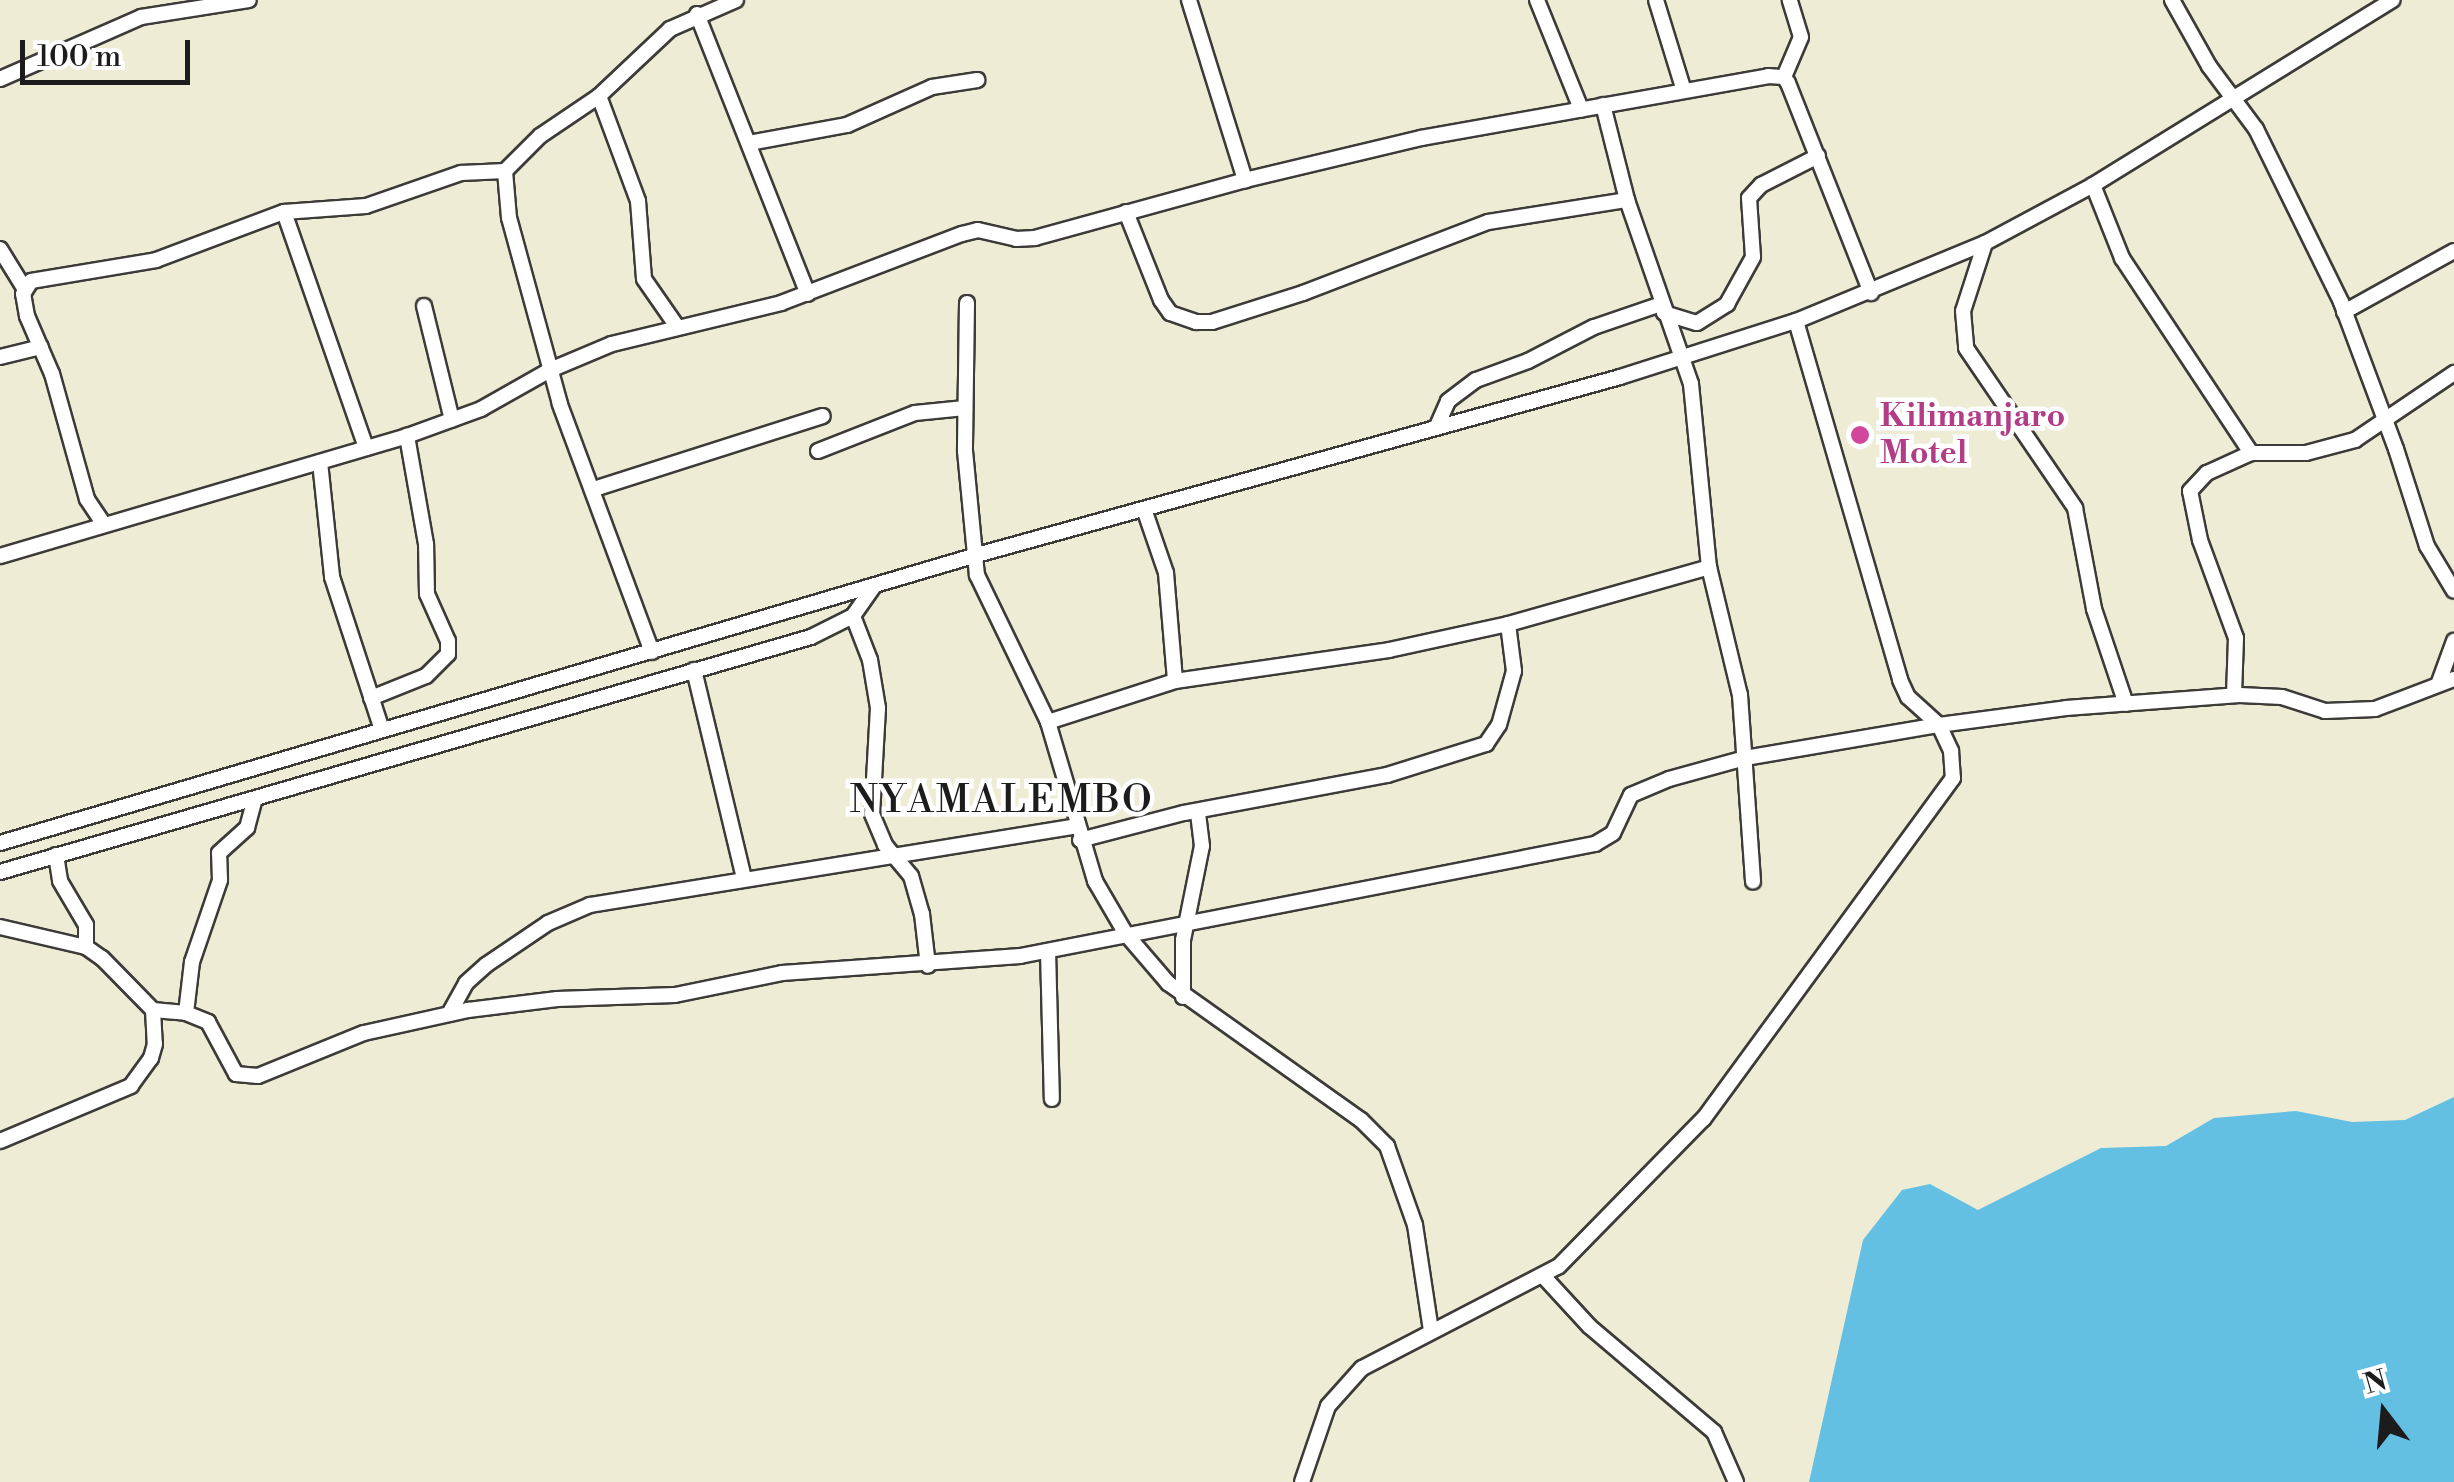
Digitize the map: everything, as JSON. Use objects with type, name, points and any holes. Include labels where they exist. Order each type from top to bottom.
[{"type":"street","points":[[166,10],[178,0]]},
{"type":"street","points":[[0,79],[114,26],[166,10],[249,0]]},
{"type":"street","points":[[24,288],[40,277],[156,260],[284,212],[366,206],[461,173],[505,171],[540,136],[599,96],[648,46],[697,14],[736,0]]},
{"type":"street","points":[[1189,0],[1245,180]]},
{"type":"street","points":[[1537,0],[1581,109]]},
{"type":"street","points":[[1656,0],[1684,90]]},
{"type":"street","points":[[1790,0],[1801,37],[1784,77],[1871,293]]},
{"type":"street","points":[[2172,0],[2232,100],[2256,129],[2344,312],[2427,546],[2454,591]]},
{"type":"street","points":[[0,843],[973,556],[1683,358],[1796,321],[1986,243],[2092,185],[2393,0]]},
{"type":"street","points":[[697,14],[808,294]]},
{"type":"street","points":[[0,556],[407,436],[512,394],[550,370],[612,344],[808,294],[962,234],[978,230],[1016,239],[1035,238],[1245,180],[1421,138],[1684,90],[1784,77]]},
{"type":"street","points":[[749,144],[847,125],[932,87],[977,80]]},
{"type":"street","points":[[599,96],[638,202],[644,280],[676,325]]},
{"type":"street","points":[[1603,105],[1627,200],[1662,308],[1683,358],[1696,416],[1709,568],[1740,695],[1752,882]]},
{"type":"street","points":[[1437,426],[1448,401],[1476,380],[1528,361],[1594,326],[1662,308],[1697,324],[1727,304],[1753,257],[1749,198],[1761,185],[1818,156]]},
{"type":"street","points":[[505,171],[509,218],[550,370],[652,652]]},
{"type":"street","points":[[2092,185],[2122,258],[2251,453]]},
{"type":"street","points":[[1126,212],[1161,300],[1170,313],[1196,322],[1212,322],[1303,293],[1488,222],[1627,200]]},
{"type":"street","points":[[284,212],[366,448]]},
{"type":"street","points":[[1986,243],[1962,311],[1966,348],[2075,508],[2094,609],[2126,704]]},
{"type":"street","points":[[0,249],[24,288],[27,316],[41,347],[87,498],[103,523]]},
{"type":"street","points":[[2344,312],[2454,252]]},
{"type":"street","points":[[967,302],[964,408],[973,556],[988,600],[1048,722],[1095,881],[1126,934],[1183,996],[1360,1120],[1387,1146],[1415,1225],[1431,1331]]},
{"type":"street","points":[[424,306],[452,420]]},
{"type":"street","points":[[1302,1482],[1318,1426],[1343,1386],[1362,1368],[1544,1277],[1573,1254],[1703,1119],[1953,778],[1951,751],[1939,725],[1908,697],[1900,680],[1796,321]]},
{"type":"street","points":[[0,357],[41,347]]},
{"type":"street","points":[[2234,696],[2236,638],[2200,540],[2190,491],[2207,473],[2251,453],[2281,456],[2330,448],[2385,422],[2454,373]]},
{"type":"street","points":[[818,451],[914,412],[964,408]]},
{"type":"street","points":[[594,489],[823,416]]},
{"type":"street","points":[[371,698],[426,676],[448,654],[448,641],[427,594],[426,544],[407,436]]},
{"type":"street","points":[[320,462],[332,577],[382,730]]},
{"type":"street","points":[[1144,509],[1166,573],[1175,681]]},
{"type":"street","points":[[1048,722],[1175,681],[1389,650],[1508,624],[1709,568]]},
{"type":"street","points":[[0,872],[811,637],[853,616],[874,586]]},
{"type":"street","points":[[853,616],[872,671],[878,708],[872,814],[896,858],[911,876],[928,966]]},
{"type":"street","points":[[449,1014],[474,975],[568,912],[607,901],[654,898],[744,878],[1078,833],[1388,775],[1486,744],[1498,725],[1514,671],[1508,624]]},
{"type":"street","points":[[0,927],[86,947],[153,1010],[186,1013],[208,1022],[236,1074],[273,1073],[344,1039],[449,1014],[557,999],[674,995],[782,973],[928,966],[1048,952],[1186,920],[1441,877],[1595,844],[1613,833],[1625,801],[1638,790],[1745,758],[1939,725],[2126,704],[2234,696],[2282,697],[2325,711],[2376,709],[2447,680],[2454,642]]},
{"type":"street","points":[[694,670],[744,878]]},
{"type":"street","points":[[186,1013],[192,962],[220,880],[219,853],[247,828],[255,799]]},
{"type":"street","points":[[1183,996],[1180,960],[1202,846],[1198,811]]},
{"type":"street","points":[[56,854],[60,880],[86,925],[86,947]]},
{"type":"street","points":[[1048,952],[1052,1099]]},
{"type":"street","points":[[0,1142],[131,1086],[151,1058],[153,1010]]},
{"type":"street","points":[[1544,1277],[1589,1326],[1714,1432],[1736,1482]]},
{"type":"water","points":[[2454,1097],[2454,1482],[1809,1482],[1863,1240],[1902,1190],[1930,1184],[1978,1210],[2101,1148],[2166,1146],[2214,1118],[2296,1111],[2352,1122],[2405,1120]]},
{"type":"place","name":"Kilimanjaro Motel","points":[[1860,435]]},
{"type":"district","name":"NYAMALEMBO","points":[[1002,801]]}]
